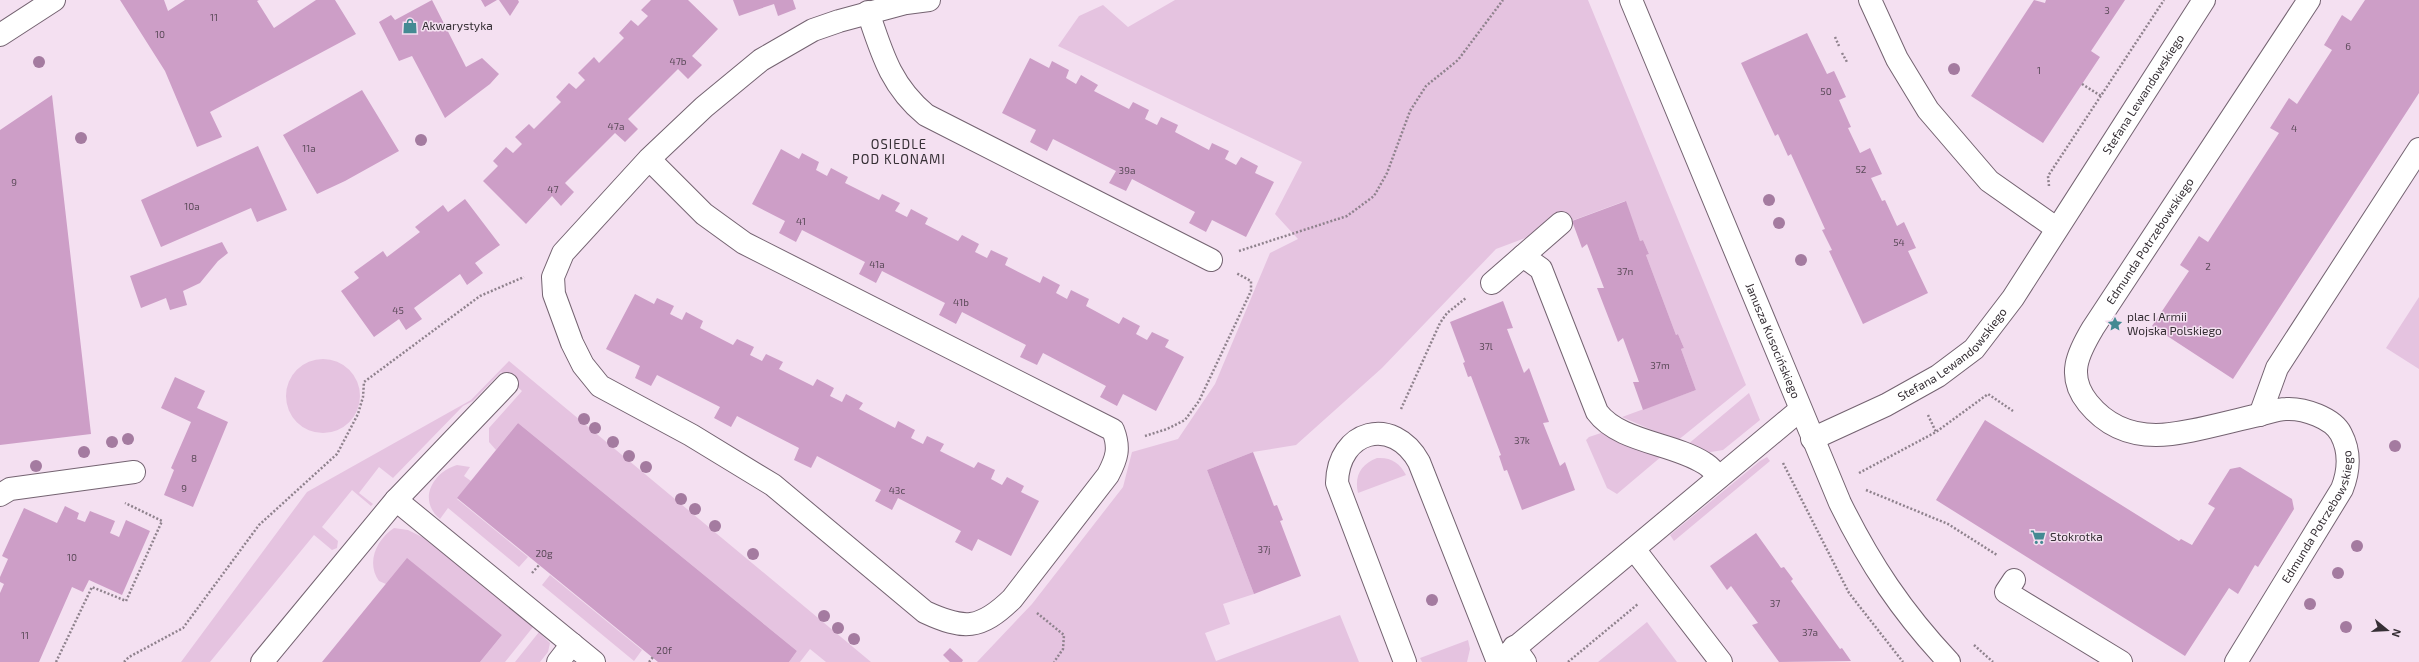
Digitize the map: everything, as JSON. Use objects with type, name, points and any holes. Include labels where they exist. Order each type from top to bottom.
[{"type":"street","points":[[0,35],[54,0]]},
{"type":"street","points":[[649,159],[704,214],[744,243],[1103,423],[1113,430],[1118,444],[1117,457],[1108,475],[1012,599],[996,615],[978,624],[962,625],[944,621],[925,612],[766,481],[692,435],[600,386],[583,365],[554,294],[553,277],[557,262],[576,237],[649,159],[704,107],[761,60],[813,30],[868,12],[929,0]]},
{"type":"street","name":"Janusza Kusocińskiego","points":[[1631,0],[1812,440],[1840,503],[1876,570],[1906,614],[1949,662]]},
{"type":"street","points":[[1870,0],[1897,59],[1933,116],[1989,181],[2056,228]]},
{"type":"street","name":"Stefana Lewandowskiego","points":[[1812,440],[1886,405],[1932,379],[1974,349],[2013,298],[2056,228],[2204,0]]},
{"type":"street","name":"Edmunda Potrzebowskiego","points":[[2236,662],[2336,500],[2346,478],[2348,468],[2346,444],[2338,429],[2328,420],[2312,414],[2286,408],[2156,435],[2134,433],[2112,425],[2095,412],[2086,400],[2077,380],[2076,361],[2094,328],[2309,0]]},
{"type":"street","points":[[868,12],[887,67],[897,86],[911,103],[926,116],[1211,260]]},
{"type":"street","points":[[2260,414],[2277,368],[2419,148]]},
{"type":"street","points":[[1492,283],[1561,222]]},
{"type":"street","points":[[1523,256],[1541,269],[1597,412],[1601,418],[1615,428],[1700,460],[1719,477]]},
{"type":"street","points":[[262,662],[396,500],[507,384]]},
{"type":"street","points":[[1405,662],[1337,483],[1338,469],[1342,456],[1351,445],[1369,436],[1390,435],[1402,440],[1412,450],[1420,462],[1498,662],[1520,655],[1634,549],[1800,410]]},
{"type":"street","points":[[0,495],[10,489],[134,472]]},
{"type":"street","points":[[396,500],[594,662]]},
{"type":"street","points":[[1634,549],[1721,662]]},
{"type":"street","points":[[2014,580],[2006,592],[2121,662]]},
{"type":"street","points":[[558,662],[572,644]]},
{"type":"path","points":[[1211,260],[1347,216],[1374,196],[1387,173],[1410,111],[1426,86],[1458,60],[1503,0]]},
{"type":"path","points":[[1835,38],[1839,46]]},
{"type":"path","points":[[1842,53],[1847,62]]},
{"type":"path","points":[[2082,84],[2101,96]]},
{"type":"path","points":[[1118,444],[1167,430],[1185,420],[1198,401],[1251,292],[1251,281],[1211,260]]},
{"type":"path","points":[[124,662],[129,657],[183,628],[259,525],[337,454],[358,414],[363,397],[364,382],[480,296],[557,262]]},
{"type":"path","points":[[1390,435],[1447,313],[1482,285],[1492,283]]},
{"type":"path","points":[[1859,473],[1936,432],[1988,394],[2013,411]]},
{"type":"path","points":[[1837,428],[1861,479]]},
{"type":"path","points":[[1781,458],[1849,593],[1903,662]]},
{"type":"path","points":[[1864,484],[1870,496]]},
{"type":"path","points":[[1866,490],[1948,524],[2000,557]]},
{"type":"path","points":[[56,662],[92,587],[126,601],[162,522]]},
{"type":"path","points":[[1568,662],[1661,585]]},
{"type":"path","points":[[1036,612],[1064,635],[1063,649],[1054,662]]},
{"type":"path","points":[[1970,641],[1993,662]]},
{"type":"path","points":[[649,662],[653,657]]},
{"type":"shaded area","points":[[1175,0],[1588,0],[1746,385],[1677,441],[1622,417],[1696,390],[1681,349],[1684,348],[1678,334],[1676,335],[1646,255],[1649,254],[1643,240],[1640,241],[1625,201],[1496,249],[1382,368],[1296,445],[1253,452],[1207,470],[1254,594],[1223,604],[1230,624],[1205,633],[1216,661],[1340,615],[1359,662],[977,662],[1032,604],[1123,487],[1132,452],[1178,439],[1215,384],[1270,253],[1298,239],[1275,214],[1302,162],[1058,46],[1079,16],[1103,5],[1128,27]]},
{"type":"shaded area","points":[[2419,297],[2419,369],[2386,348]]},
{"type":"shaded area","points":[[323,359],[337,362],[349,370],[357,382],[360,396],[357,410],[349,422],[337,430],[323,433],[309,430],[297,422],[289,410],[286,396],[289,382],[297,370],[309,362]]},
{"type":"shaded area","points":[[509,361],[871,662],[826,662],[810,649],[800,662],[789,662],[797,651],[518,423],[496,450],[489,442],[489,428],[522,391],[501,372],[473,401],[463,406],[393,478],[379,467],[359,493],[373,504],[371,506],[352,490],[322,527],[338,541],[337,548],[332,550],[314,535],[210,662],[181,662],[307,492],[471,400]]},
{"type":"shaded area","points":[[1749,393],[1760,420],[1723,450],[1705,453],[1687,445]]},
{"type":"shaded area","points":[[1604,432],[1662,456],[1617,494],[1607,488],[1586,440],[1589,437]]},
{"type":"shaded area","points":[[1767,457],[1770,461],[1674,541],[1670,535],[1760,461]]},
{"type":"shaded area","points":[[1377,458],[1391,460],[1398,464],[1406,475],[1358,493],[1357,481],[1360,471],[1363,467]]},
{"type":"shaded area","points":[[457,465],[470,467],[464,476],[471,481],[457,499],[528,557],[519,567],[448,508],[440,519],[433,512],[429,495],[435,480],[448,469]]},
{"type":"shaded area","points":[[394,528],[408,530],[424,538],[533,627],[505,662],[480,662],[502,635],[379,581],[373,567],[373,559],[382,539]]},
{"type":"shaded area","points":[[550,575],[642,650],[634,661],[542,585]]},
{"type":"shaded area","points":[[1647,622],[1677,662],[1598,662]]},
{"type":"shaded area","points":[[539,632],[550,643],[548,652],[540,662],[515,662]]},
{"type":"shaded area","points":[[1468,640],[1470,649],[1467,662],[1422,662],[1420,658]]},
{"type":"building","points":[[120,0],[164,0],[168,11],[185,0],[259,0],[257,1],[274,28],[316,0],[335,0],[356,34],[210,112],[222,137],[197,147],[165,71]]},
{"type":"building","points":[[432,0],[466,67],[482,58],[499,74],[490,84],[445,118],[412,56],[399,61],[379,22],[391,15],[395,20]]},
{"type":"building","points":[[481,0],[497,0],[485,7]]},
{"type":"building","points":[[499,0],[518,0],[519,2],[510,16]]},
{"type":"building","points":[[651,0],[688,0],[718,29],[692,56],[702,65],[688,79],[678,69],[628,119],[638,129],[625,142],[615,133],[565,183],[574,192],[561,206],[552,196],[526,224],[483,181],[498,166],[493,161],[506,147],[513,153],[522,144],[515,137],[529,124],[534,129],[561,102],[556,97],[569,83],[576,89],[585,80],[578,73],[594,57],[599,63],[624,38],[619,33],[631,20],[638,26],[648,16],[641,10]]},
{"type":"building","points":[[733,0],[793,0],[796,9],[778,16],[774,4],[739,16]]},
{"type":"building","points":[[2034,0],[2045,3],[2046,0],[2125,0],[2091,51],[2100,57],[2043,143],[1971,96]]},
{"type":"building","points":[[2365,0],[2419,0],[2419,93],[2233,379],[2152,326],[2189,271],[2180,265],[2199,236],[2208,242],[2279,133],[2270,128],[2289,98],[2297,104],[2332,50],[2324,45],[2342,15],[2351,21]]},
{"type":"building","points":[[1807,33],[1827,74],[1834,71],[1846,97],[1839,100],[1851,127],[1848,128],[1860,153],[1870,148],[1882,174],[1871,178],[1882,201],[1885,200],[1897,226],[1904,222],[1916,248],[1908,251],[1928,293],[1863,324],[1829,251],[1832,250],[1822,230],[1825,229],[1791,154],[1788,156],[1778,134],[1775,136],[1741,63]]},
{"type":"building","points":[[1030,58],[1049,68],[1052,61],[1069,70],[1066,78],[1076,84],[1081,75],[1098,85],[1094,91],[1129,109],[1133,102],[1149,110],[1145,119],[1157,125],[1161,117],[1178,125],[1175,132],[1209,150],[1212,143],[1229,151],[1225,159],[1236,165],[1241,157],[1258,166],[1255,173],[1274,182],[1246,237],[1212,220],[1206,232],[1189,223],[1195,212],[1132,179],[1126,191],[1109,183],[1116,171],[1053,139],[1047,151],[1030,142],[1036,130],[1002,113]]},
{"type":"building","points":[[362,90],[399,151],[345,181],[317,194],[283,135]]},
{"type":"building","points":[[52,95],[91,434],[0,445],[0,130]]},
{"type":"building","points":[[258,146],[287,210],[257,222],[251,208],[161,247],[141,200]]},
{"type":"building","points":[[781,149],[799,159],[802,153],[819,162],[816,170],[827,176],[831,168],[848,177],[845,183],[879,200],[882,194],[900,203],[895,211],[907,217],[911,209],[928,218],[925,224],[958,241],[962,235],[979,244],[975,252],[987,258],[991,250],[1008,258],[1005,265],[1040,283],[1043,276],[1060,285],[1056,293],[1067,299],[1071,290],[1089,299],[1086,306],[1119,324],[1123,317],[1140,326],[1136,334],[1147,340],[1152,332],[1169,340],[1165,347],[1184,357],[1156,411],[1123,394],[1117,406],[1100,397],[1106,386],[1043,353],[1037,365],[1020,357],[1026,345],[962,312],[956,324],[939,315],[945,303],[882,271],[876,283],[859,274],[865,262],[802,230],[796,242],[779,233],[785,221],[752,204]]},
{"type":"building","points":[[465,199],[500,245],[475,263],[483,273],[467,285],[460,274],[414,308],[422,319],[406,330],[399,319],[374,337],[341,291],[359,278],[354,272],[383,251],[387,257],[420,232],[415,227],[443,205],[448,212]]},
{"type":"building","points":[[1626,201],[1640,241],[1643,240],[1649,254],[1646,255],[1676,335],[1678,334],[1684,348],[1681,349],[1696,390],[1643,410],[1633,382],[1639,382],[1623,338],[1618,342],[1597,288],[1604,288],[1587,244],[1582,248],[1572,221]]},
{"type":"building","points":[[222,242],[228,253],[218,261],[200,283],[183,291],[187,305],[170,310],[166,298],[141,308],[130,276]]},
{"type":"building","points":[[635,294],[654,304],[657,298],[674,306],[670,314],[682,320],[686,312],[703,321],[700,328],[733,345],[737,339],[754,347],[750,355],[762,361],[766,354],[783,362],[779,369],[813,386],[817,379],[834,388],[830,396],[842,402],[846,394],[863,403],[859,409],[895,428],[898,421],[915,430],[911,438],[923,444],[927,436],[944,444],[940,451],[974,468],[978,462],[995,470],[991,479],[1002,485],[1007,477],[1024,486],[1021,492],[1039,501],[1011,556],[978,539],[972,551],[955,542],[961,531],[898,498],[892,510],[875,501],[881,490],[817,456],[811,468],[794,460],[799,448],[737,416],[731,427],[714,418],[720,407],[657,375],[651,386],[635,378],[640,366],[606,349]]},
{"type":"building","points":[[1503,301],[1513,328],[1507,329],[1524,373],[1529,368],[1549,422],[1543,423],[1560,466],[1565,462],[1575,490],[1522,510],[1507,470],[1504,471],[1499,456],[1501,455],[1471,376],[1468,377],[1463,363],[1465,362],[1450,322]]},
{"type":"building","points":[[175,377],[205,391],[197,408],[228,422],[193,507],[164,495],[174,470],[171,468],[191,422],[161,408]]},
{"type":"building","points":[[1985,420],[2179,541],[2181,539],[2192,545],[2215,508],[2208,504],[2230,469],[2240,467],[2292,499],[2294,509],[2258,567],[2255,565],[2238,594],[2229,588],[2185,656],[1936,500]]},
{"type":"building","points":[[518,423],[797,651],[789,662],[658,662],[457,498]]},
{"type":"building","points":[[1253,452],[1274,506],[1277,505],[1283,520],[1280,521],[1301,576],[1254,594],[1207,470]]},
{"type":"building","points":[[65,506],[79,513],[77,519],[85,522],[90,511],[115,521],[110,533],[119,537],[126,520],[150,531],[122,595],[89,580],[83,592],[72,587],[39,662],[0,662],[0,593],[4,584],[0,582],[0,577],[8,559],[2,556],[24,508],[57,523]]},
{"type":"building","points":[[1756,533],[1781,568],[1784,567],[1793,579],[1791,581],[1840,649],[1842,648],[1851,661],[1779,662],[1752,625],[1758,623],[1731,586],[1727,590],[1710,566]]},
{"type":"building","points":[[407,558],[502,635],[480,662],[322,662]]},
{"type":"building","points":[[950,648],[963,660],[962,662],[950,662],[943,655]]},
{"type":"place","name":"Akwarystyka","points":[[410,26]]},
{"type":"place","name":"plac I Armii Wojska Polskiego","points":[[2115,324]]},
{"type":"place","name":"Stokrotka","points":[[2038,537]]},
{"type":"district","name":"OSIEDLE POD KLONAMI","points":[[899,152]]}]
